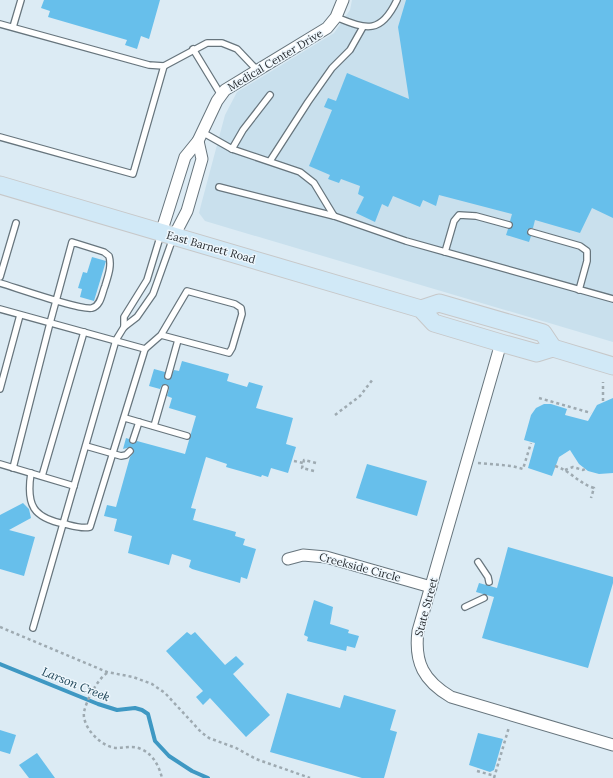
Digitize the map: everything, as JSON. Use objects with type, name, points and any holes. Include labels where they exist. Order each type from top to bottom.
[{"type":"main road","name":"East Barnett Road","points":[[0,185],[421,309],[434,323],[501,343],[537,353],[553,348],[613,366]]},
{"type":"main road","points":[[421,309],[439,303],[543,333],[553,348]]},
{"type":"street","name":"Medical Center Drive","points":[[168,234],[184,157],[200,137],[221,95],[225,90],[327,28],[336,17],[342,0]]},
{"type":"street","points":[[168,234],[187,211],[202,160],[200,137]]},
{"type":"street","name":"State Street","points":[[501,343],[418,631],[416,647],[420,664],[426,676],[436,688],[451,697],[613,745]]},
{"type":"street","name":"Creekside Circle","points":[[288,559],[303,555],[326,557],[431,587]]},
{"type":"lane","points":[[13,27],[21,0]]},
{"type":"lane","points":[[336,17],[363,27],[374,27],[383,22],[391,13],[397,0]]},
{"type":"lane","points":[[0,24],[149,65],[164,66],[193,49],[207,43],[222,43],[237,49],[257,70]]},
{"type":"lane","points":[[270,161],[332,68],[350,50],[363,27]]},
{"type":"lane","points":[[193,49],[221,95]]},
{"type":"lane","points":[[0,136],[133,174],[164,66]]},
{"type":"lane","points":[[232,149],[243,130],[270,95]]},
{"type":"lane","points":[[200,137],[300,172],[314,183],[334,216]]},
{"type":"lane","points":[[219,187],[334,216],[406,241],[613,299]]},
{"type":"lane","points":[[445,252],[454,221],[459,215],[476,216],[509,226]]},
{"type":"lane","points":[[0,277],[2,263],[16,223]]},
{"type":"lane","points":[[531,232],[580,246],[587,251],[587,261],[579,290]]},
{"type":"lane","points":[[124,327],[124,317],[147,280],[168,234]]},
{"type":"lane","points":[[33,628],[116,340],[124,327],[137,317],[153,294],[168,234]]},
{"type":"lane","points":[[0,283],[57,300],[83,308],[92,308],[97,305],[100,300],[111,263],[109,256],[104,252],[72,242],[57,300],[50,323],[13,468]]},
{"type":"lane","points":[[31,473],[28,491],[30,502],[36,512],[44,518],[63,524],[90,528],[114,454],[145,349],[161,335],[187,291],[235,304],[241,308],[240,320],[229,353],[161,335]]},
{"type":"lane","points":[[0,309],[145,349]]},
{"type":"lane","points":[[0,389],[20,315]]},
{"type":"lane","points":[[42,476],[84,332]]},
{"type":"lane","points":[[168,376],[178,340]]},
{"type":"lane","points":[[154,426],[165,388]]},
{"type":"lane","points":[[125,418],[187,436]]},
{"type":"lane","points":[[133,440],[139,422]]},
{"type":"lane","points":[[86,446],[114,454],[126,455],[130,451]]},
{"type":"lane","points":[[0,464],[74,486]]},
{"type":"lane","points":[[478,562],[488,577],[489,582]]},
{"type":"lane","points":[[465,607],[481,601],[484,598]]},
{"type":"path","points":[[335,414],[360,396],[374,379]]},
{"type":"path","points":[[603,382],[603,401]]},
{"type":"path","points":[[539,398],[591,413]]},
{"type":"path","points":[[478,463],[512,466],[523,469],[531,443]]},
{"type":"path","points":[[294,460],[303,463]]},
{"type":"path","points":[[303,463],[304,460],[316,463]]},
{"type":"path","points":[[303,463],[302,468],[314,471]]},
{"type":"path","points":[[555,466],[565,470],[578,481],[594,488],[591,498]]},
{"type":"path","points":[[565,470],[573,467],[582,470],[584,469]]},
{"type":"path","points":[[0,627],[108,672],[139,679],[157,687],[165,693],[201,732],[209,738],[236,748],[256,758],[310,778]]},
{"type":"path","points":[[108,672],[98,681],[84,712],[88,728],[102,743],[110,747],[130,746],[142,749],[154,759],[162,778]]},
{"type":"path","points":[[477,771],[494,777],[508,727]]},
{"type":"shaded area","points":[[352,0],[613,0],[613,342],[205,221],[199,213],[225,115],[237,92],[334,33],[350,10]]},
{"type":"building","points":[[44,0],[160,0],[149,39],[141,36],[137,49],[125,45],[127,40],[48,17],[50,11],[41,8]]},
{"type":"building","points":[[406,0],[613,0],[613,218],[592,208],[580,233],[535,220],[533,228],[527,230],[528,235],[531,236],[529,242],[506,235],[508,229],[513,226],[510,221],[512,214],[439,195],[436,206],[423,200],[420,207],[393,196],[388,207],[382,204],[375,222],[356,213],[364,197],[358,194],[360,186],[341,179],[339,183],[328,179],[330,175],[309,166],[332,110],[324,107],[328,98],[336,101],[347,73],[409,99],[398,27]]},
{"type":"building","points":[[92,257],[106,261],[94,301],[80,297],[82,289],[78,288],[83,272],[87,273]]},
{"type":"building","points":[[182,361],[229,374],[227,381],[247,387],[249,382],[263,386],[256,408],[293,418],[286,444],[296,447],[288,473],[271,468],[268,477],[262,475],[261,477],[226,467],[227,464],[206,457],[191,508],[196,509],[193,520],[236,532],[235,536],[245,539],[243,545],[256,549],[247,579],[241,577],[240,583],[192,569],[189,567],[191,560],[172,554],[169,565],[128,553],[132,536],[114,531],[117,519],[104,516],[107,505],[116,507],[130,457],[134,452],[131,447],[123,449],[126,438],[129,439],[132,444],[137,441],[185,454],[196,416],[169,408],[172,398],[167,396],[169,389],[168,385],[162,385],[160,389],[149,386],[154,369],[165,372],[165,379],[169,380],[174,370],[179,371]]},
{"type":"building","points":[[613,398],[613,473],[599,474],[588,471],[579,464],[570,450],[559,457],[552,476],[528,468],[535,443],[524,440],[531,415],[536,408],[544,404],[551,404],[567,409],[565,415],[588,421],[597,405]]},
{"type":"building","points":[[367,464],[427,481],[417,516],[356,498]]},
{"type":"building","points":[[23,503],[29,509],[31,518],[9,530],[35,537],[24,576],[0,569],[0,515]]},
{"type":"building","points":[[508,547],[613,577],[613,583],[588,668],[482,638],[494,597],[476,592],[479,583],[497,588]]},
{"type":"building","points":[[314,600],[333,607],[330,624],[349,630],[348,633],[359,636],[355,648],[347,646],[346,651],[307,641],[308,637],[304,635]]},
{"type":"building","points":[[187,632],[191,635],[195,632],[225,665],[236,656],[244,664],[233,674],[270,715],[246,737],[210,698],[203,705],[196,697],[203,691],[166,651]]},
{"type":"building","points":[[287,693],[340,708],[344,695],[396,710],[390,730],[397,732],[384,778],[362,778],[270,752]]},
{"type":"building","points":[[0,730],[16,735],[10,754],[0,751]]},
{"type":"building","points":[[478,733],[503,739],[494,770],[490,772],[469,765]]},
{"type":"building","points":[[37,753],[55,778],[29,778],[19,765]]},
{"type":"waterway","name":"Larson Creek","points":[[0,664],[98,704],[117,710],[135,708],[142,710],[148,714],[155,741],[169,756],[192,771],[208,778]]}]
